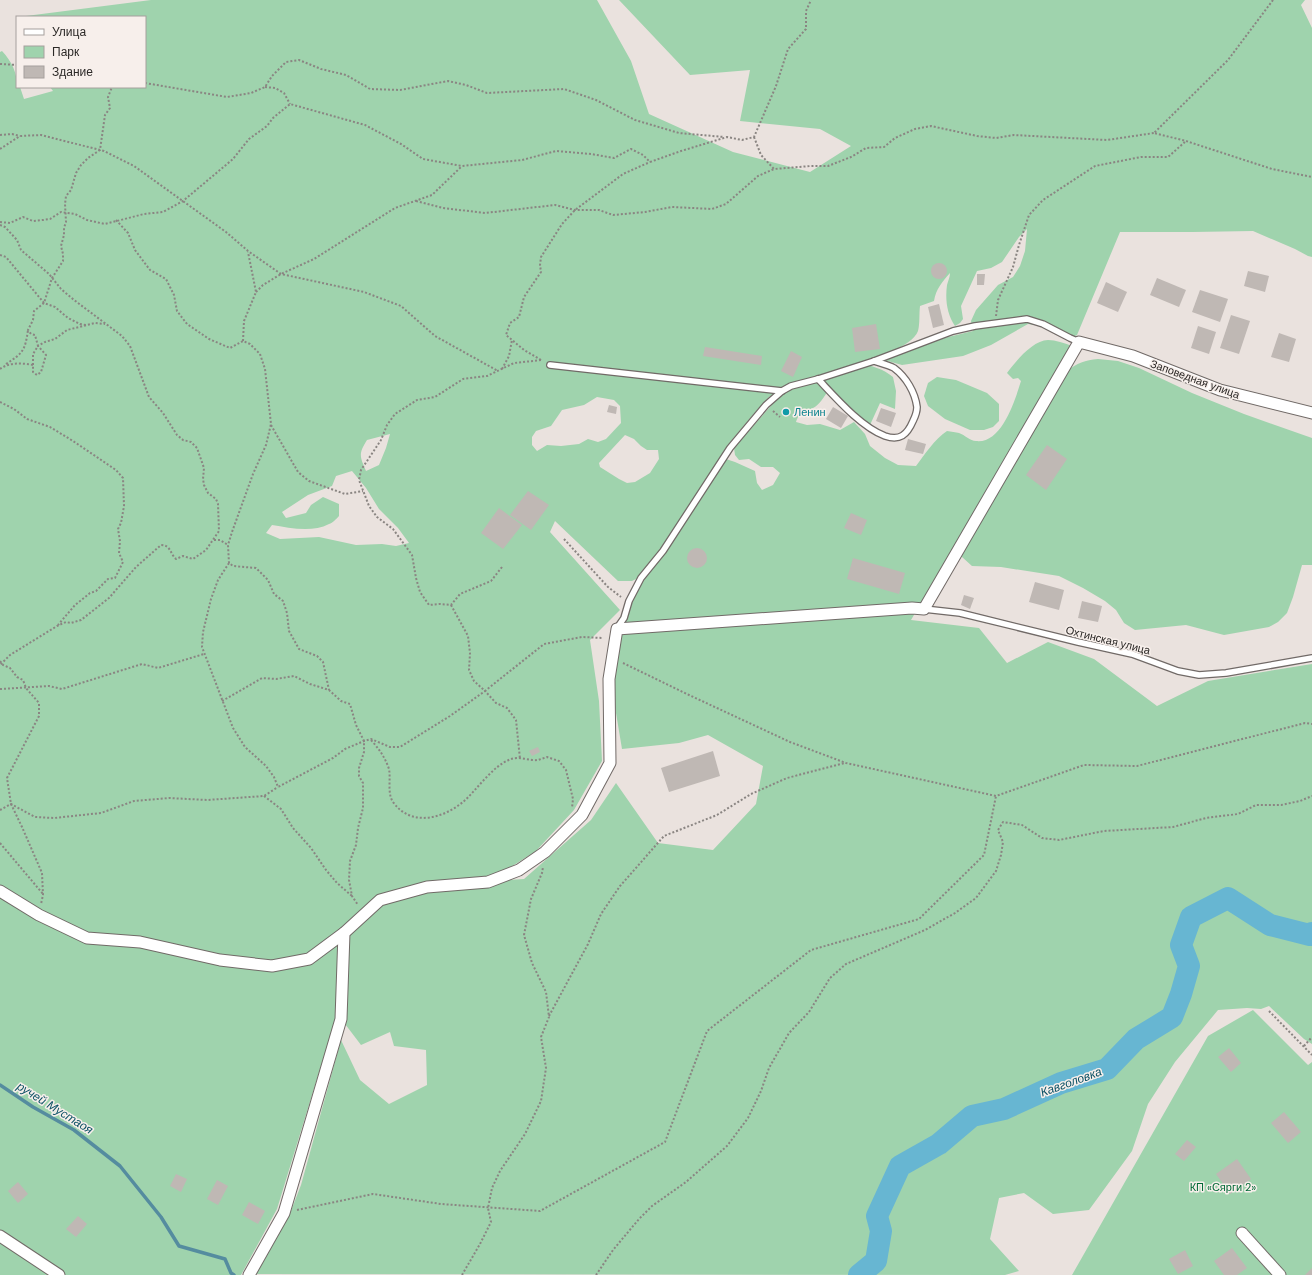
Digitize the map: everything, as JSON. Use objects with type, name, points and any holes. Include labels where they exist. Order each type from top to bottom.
[{"type":"street","name":"Заповедная улица","points":[[1079,342],[1133,356],[1220,390],[1312,413]]},
{"type":"street","points":[[0,891],[39,915],[87,938],[140,942],[220,960],[272,966],[309,959],[344,933],[380,900],[427,887],[488,882],[519,870],[545,852],[582,815],[610,762],[609,679],[616,634],[912,608],[924,609],[1079,342]]},
{"type":"street","points":[[249,1275],[284,1213],[341,1019],[344,933]]},
{"type":"street","points":[[1242,1233],[1280,1275]]},
{"type":"street","points":[[0,1236],[58,1275]]},
{"type":"lane","points":[[616,634],[624,618],[629,601],[641,578],[662,551],[730,448],[766,405],[782,391],[791,386],[874,361],[953,331],[996,322],[1020,320],[1036,321],[1079,342]]},
{"type":"lane","points":[[818,379],[847,409],[871,428],[887,436],[896,438],[901,437],[909,430],[916,416],[917,407],[914,396],[907,382],[895,369],[874,361]]},
{"type":"lane","points":[[550,365],[782,391]]},
{"type":"lane","name":"Охтинская улица","points":[[924,609],[960,613],[1132,654],[1178,671],[1199,675],[1226,673],[1312,658]]},
{"type":"path","points":[[774,170],[761,155],[754,137],[776,86],[788,49],[806,29],[806,11],[811,0]]},
{"type":"path","points":[[1154,134],[1228,60],[1273,0]]},
{"type":"path","points":[[265,87],[272,76],[286,62],[299,60],[346,76],[370,89],[400,90],[448,81],[466,85],[487,93],[564,89],[596,100],[635,120],[679,132],[742,140],[754,137]]},
{"type":"path","points":[[0,64],[16,65]]},
{"type":"path","points":[[146,83],[227,97],[251,93],[265,87],[275,88],[284,92],[290,104],[365,125],[401,144],[423,159],[462,166],[522,160],[556,151],[614,158],[631,149],[643,155],[650,162]]},
{"type":"path","points":[[0,369],[19,355],[24,348],[34,312],[44,303],[52,278],[63,261],[61,246],[66,222],[66,196],[71,190],[76,173],[88,158],[100,150],[105,115],[110,108],[108,97],[112,88]]},
{"type":"path","points":[[0,223],[10,223],[23,217],[33,221],[50,219],[62,212],[75,214],[87,220],[105,224],[144,214],[164,212],[183,201],[233,159],[249,139],[267,126],[273,118],[290,104]]},
{"type":"path","points":[[416,200],[443,208],[486,213],[555,206],[575,210],[599,210],[613,215],[645,212],[672,207],[712,209],[726,204],[758,176],[774,170],[811,166],[828,166],[851,157],[866,148],[884,147],[895,138],[915,130],[931,126],[977,136],[996,138],[1014,135],[1107,140],[1154,134],[1186,141],[1272,169],[1312,177]]},
{"type":"path","points":[[0,135],[41,135],[100,150],[134,166],[226,232],[248,251],[281,274],[364,292],[401,306],[435,336],[498,371]]},
{"type":"path","points":[[0,149],[20,136]]},
{"type":"path","points":[[550,365],[524,350],[506,335],[510,323],[519,317],[524,297],[541,272],[541,257],[562,224],[575,210],[623,174],[650,162],[727,137]]},
{"type":"path","points":[[996,322],[998,300],[1013,268],[1029,215],[1043,200],[1095,166],[1141,157],[1168,158],[1186,141]]},
{"type":"path","points":[[242,341],[244,321],[256,292],[263,285],[281,274],[314,259],[395,208],[432,195],[462,166]]},
{"type":"path","points":[[116,220],[128,233],[136,250],[150,270],[166,279],[174,294],[177,311],[187,324],[209,339],[230,348],[242,341]]},
{"type":"path","points":[[0,223],[16,240],[20,250],[52,278],[61,289],[122,336],[130,346],[149,397],[163,413],[177,435],[183,440],[191,442],[197,448],[204,468],[204,485],[208,493],[216,499],[218,504],[219,531],[206,550],[193,559],[183,556],[176,559],[171,549],[161,545],[136,567],[109,598],[81,620],[70,623],[66,622],[57,626],[10,655],[0,663],[10,668],[17,677],[23,680],[26,688],[40,703],[40,716],[7,778],[10,804],[22,827],[42,873],[43,895],[39,915]]},
{"type":"path","points":[[248,251],[256,292]]},
{"type":"path","points":[[0,255],[6,257],[44,303],[55,306],[68,318],[87,326]]},
{"type":"path","points":[[28,330],[31,334],[35,335],[38,346],[46,355],[41,372],[37,375],[33,372],[33,354],[38,346],[55,339],[67,330],[95,323],[106,324]]},
{"type":"path","points":[[502,369],[509,356],[512,340]]},
{"type":"path","points":[[242,341],[250,344],[260,354],[265,369],[271,424],[266,445],[236,517],[228,545],[230,563],[218,580],[211,599],[203,632],[202,647],[233,728],[245,747],[266,766],[278,787]]},
{"type":"path","points":[[451,605],[429,605],[420,592],[412,555],[393,528],[377,517],[369,506],[359,480],[361,470],[381,440],[387,425],[394,414],[417,400],[435,397],[463,379],[487,376],[514,363],[542,360]]},
{"type":"path","points":[[6,365],[24,363],[33,365]]},
{"type":"path","points":[[0,402],[14,409],[27,419],[50,427],[99,457],[116,470],[122,478],[124,506],[121,523],[118,529],[120,541],[119,553],[123,562],[115,578],[108,579],[96,591],[90,593],[75,605],[57,626]]},
{"type":"path","points":[[271,424],[298,472],[309,481],[345,494],[363,491]]},
{"type":"path","points":[[564,539],[608,587],[629,601]]},
{"type":"path","points":[[214,540],[220,540],[228,545]]},
{"type":"path","points":[[230,563],[234,566],[256,568],[268,580],[274,594],[283,601],[287,613],[289,631],[299,649],[317,656],[323,662],[329,690]]},
{"type":"path","points":[[451,605],[460,594],[491,581],[502,567]]},
{"type":"path","points":[[451,605],[468,636],[470,653],[469,670],[474,681],[496,704],[507,708],[516,720],[520,759]]},
{"type":"path","points":[[10,804],[35,816],[54,818],[101,813],[134,801],[169,798],[207,800],[264,796],[333,758],[345,749],[364,741],[371,740],[390,747],[400,747],[450,716],[485,691],[544,644],[582,637],[616,634]]},
{"type":"path","points":[[0,689],[49,686],[62,689],[142,664],[158,668],[204,654]]},
{"type":"path","points":[[612,657],[790,742],[846,763],[996,796],[1084,765],[1137,766],[1305,723],[1312,724]]},
{"type":"path","points":[[222,701],[262,678],[276,679],[294,676],[310,684],[329,690],[341,701],[350,704],[356,725],[364,741],[364,752],[359,768],[359,776],[363,783],[363,808],[356,845],[350,861],[349,880],[352,896]]},
{"type":"path","points":[[371,740],[382,754],[389,770],[389,784],[392,801],[403,813],[417,818],[431,818],[463,802],[478,785],[498,767],[511,759],[539,760],[547,756],[559,761],[566,770],[573,799],[569,829]]},
{"type":"path","points":[[462,1275],[480,1244],[490,1222],[488,1208],[492,1188],[500,1171],[525,1134],[541,1101],[546,1068],[541,1037],[548,1017],[588,944],[601,914],[620,886],[664,836],[717,815],[751,794],[787,778],[846,763]]},
{"type":"path","points":[[264,796],[281,809],[293,828],[312,848],[326,870],[337,883],[352,896],[360,908]]},
{"type":"path","points":[[284,1213],[373,1194],[441,1204],[540,1211],[665,1142],[707,1032],[811,950],[920,919],[984,855],[996,796]]},
{"type":"path","points":[[596,1275],[639,1219],[652,1206],[686,1182],[727,1146],[748,1118],[761,1091],[769,1068],[790,1033],[809,1012],[830,978],[846,964],[924,930],[955,913],[976,898],[996,871],[1001,855],[1002,842],[998,830],[1003,822],[1022,825],[1042,838],[1059,840],[1104,831],[1173,827],[1206,818],[1238,814],[1256,805],[1281,805],[1300,801],[1312,796]]},
{"type":"path","points":[[0,810],[10,804]]},
{"type":"path","points":[[0,843],[43,895]]},
{"type":"path","points":[[545,852],[542,874],[531,899],[524,934],[532,963],[546,992],[548,1017]]},
{"type":"path","points":[[1269,1011],[1312,1055]]},
{"type":"path","points":[[1304,1046],[1312,1037]]},
{"type":"green space","points":[[151,0],[597,0],[631,61],[649,114],[733,152],[810,172],[851,146],[820,129],[740,121],[750,70],[690,75],[619,0],[1305,0],[1301,5],[1312,28],[1312,257],[1253,231],[1120,232],[1077,335],[1073,337],[1043,326],[1028,324],[991,345],[963,356],[902,365],[884,360],[944,338],[973,331],[971,321],[976,310],[998,285],[1013,277],[1020,266],[1025,251],[1027,229],[1019,237],[1002,262],[991,268],[977,271],[961,306],[963,319],[960,323],[955,326],[947,307],[946,291],[950,273],[944,279],[936,293],[934,301],[920,306],[919,328],[909,342],[892,351],[860,363],[878,368],[893,377],[896,391],[895,409],[880,403],[870,425],[852,411],[824,381],[824,377],[782,388],[769,397],[731,441],[661,550],[640,577],[632,581],[618,581],[555,521],[550,532],[620,610],[590,640],[599,701],[602,761],[574,810],[536,851],[489,881],[524,879],[591,820],[616,783],[658,843],[713,850],[756,804],[763,766],[708,735],[679,743],[622,749],[613,695],[618,630],[626,621],[642,579],[664,552],[726,459],[755,471],[757,483],[762,490],[773,485],[780,473],[773,467],[761,467],[749,459],[739,460],[735,455],[734,448],[783,392],[791,387],[818,380],[828,391],[817,405],[799,415],[796,422],[807,425],[820,424],[840,430],[854,422],[865,434],[870,446],[885,458],[898,465],[916,466],[926,452],[947,431],[959,433],[976,441],[985,440],[993,436],[1006,419],[1021,381],[1018,378],[1013,379],[1007,373],[1025,352],[1036,344],[1048,340],[1057,341],[1072,346],[911,620],[979,628],[1007,663],[1048,642],[1094,659],[1157,706],[1208,681],[1312,664],[1312,1044],[1304,1039],[1269,1006],[1261,1009],[1247,1008],[1218,1010],[1175,1062],[1148,1104],[1132,1151],[1089,1210],[1053,1214],[1024,1193],[999,1198],[990,1239],[1019,1271],[1005,1275],[255,1274],[289,1216],[301,1185],[341,1040],[360,1080],[389,1104],[427,1085],[426,1050],[394,1046],[390,1032],[361,1045],[342,1020],[343,933],[340,1019],[334,1026],[324,1056],[277,1209],[241,1275],[0,1275],[0,52],[2,51],[9,59],[15,72],[16,88],[20,88],[24,99],[53,91],[51,88],[146,88],[146,16],[26,16]],"holes":[[[597,397],[614,400],[620,406],[621,423],[606,439],[598,442],[588,439],[579,444],[561,446],[547,445],[537,451],[532,445],[532,437],[536,431],[551,426],[562,410],[584,405]],[[390,434],[379,465],[366,471],[362,462],[361,452],[367,440]],[[625,435],[634,439],[647,450],[658,450],[659,459],[650,473],[635,482],[627,483],[619,479],[600,467],[599,463]],[[352,471],[366,488],[379,509],[398,528],[409,543],[396,546],[382,544],[356,545],[319,537],[280,539],[266,533],[272,525],[308,529],[322,527],[333,522],[339,516],[339,504],[323,497],[311,505],[306,513],[286,518],[282,512],[308,495],[332,486],[336,476]]]},
{"type":"green space","points":[[1098,359],[1118,361],[1139,368],[1192,393],[1244,414],[1312,438],[1312,565],[1302,565],[1287,613],[1278,622],[1269,627],[1224,635],[1186,625],[1135,630],[1124,623],[1116,610],[1105,601],[1059,576],[1001,567],[972,566],[962,557],[961,552],[1067,371],[1081,362]]},
{"type":"green space","points":[[937,377],[956,380],[987,393],[999,404],[999,421],[993,427],[984,430],[970,430],[945,419],[928,406],[924,396],[928,383]]},
{"type":"green space","name":"КП «Сярги 2»","points":[[1253,1010],[1308,1065],[1312,1062],[1312,1275],[1072,1275],[1208,1036]]},
{"type":"building","points":[[936,263],[942,263],[947,268],[945,277],[942,279],[936,279],[931,274],[931,268]]},
{"type":"building","points":[[1248,271],[1269,276],[1265,292],[1244,286]]},
{"type":"building","points":[[977,274],[985,274],[984,285],[977,285]]},
{"type":"building","points":[[1157,278],[1186,290],[1179,307],[1150,295]]},
{"type":"building","points":[[1106,282],[1127,292],[1118,312],[1097,303]]},
{"type":"building","points":[[1200,290],[1228,299],[1220,322],[1192,312]]},
{"type":"building","points":[[939,304],[944,325],[933,328],[928,307]]},
{"type":"building","points":[[1231,315],[1250,321],[1239,354],[1220,348]]},
{"type":"building","points":[[876,324],[880,349],[855,352],[852,328]]},
{"type":"building","points":[[1198,326],[1216,332],[1209,354],[1191,348]]},
{"type":"building","points":[[1279,333],[1296,339],[1289,362],[1271,357]]},
{"type":"building","points":[[705,347],[762,356],[761,365],[703,356]]},
{"type":"building","points":[[791,351],[802,357],[793,377],[781,371]]},
{"type":"building","points":[[609,405],[617,407],[616,414],[607,412]]},
{"type":"building","points":[[833,407],[848,416],[841,428],[826,419]]},
{"type":"building","points":[[881,408],[896,413],[891,427],[876,421]]},
{"type":"building","points":[[908,439],[926,444],[923,454],[905,450]]},
{"type":"building","points":[[1047,445],[1067,459],[1046,490],[1026,475]]},
{"type":"building","points":[[528,491],[549,505],[531,530],[510,515]]},
{"type":"building","points":[[499,508],[522,525],[503,549],[481,533]]},
{"type":"building","points":[[851,513],[867,520],[861,535],[844,528]]},
{"type":"building","points":[[697,548],[704,551],[707,558],[704,565],[697,568],[690,565],[687,558],[690,551]]},
{"type":"building","points":[[853,558],[905,573],[899,594],[847,579]]},
{"type":"building","points":[[1035,582],[1064,590],[1059,610],[1029,602]]},
{"type":"building","points":[[964,595],[974,598],[970,609],[961,605]]},
{"type":"building","points":[[1082,601],[1102,606],[1098,622],[1078,618]]},
{"type":"building","points":[[538,747],[540,752],[532,756],[529,751]]},
{"type":"building","points":[[713,751],[720,776],[669,792],[661,768]]},
{"type":"building","points":[[1229,1048],[1241,1063],[1231,1072],[1218,1057]]},
{"type":"building","points":[[1284,1112],[1301,1132],[1288,1143],[1271,1123]]},
{"type":"building","points":[[1187,1140],[1196,1147],[1184,1161],[1175,1154]]},
{"type":"building","points":[[1237,1159],[1251,1179],[1230,1194],[1216,1174]]},
{"type":"building","points":[[176,1174],[187,1179],[181,1192],[170,1186]]},
{"type":"building","points":[[217,1180],[228,1186],[218,1205],[207,1199]]},
{"type":"building","points":[[18,1182],[28,1194],[18,1203],[8,1191]]},
{"type":"building","points":[[249,1202],[265,1211],[258,1224],[242,1215]]},
{"type":"building","points":[[78,1216],[87,1224],[76,1237],[66,1229]]},
{"type":"building","points":[[1232,1248],[1247,1268],[1237,1275],[1224,1275],[1214,1261]]},
{"type":"building","points":[[1185,1250],[1193,1266],[1178,1274],[1169,1259]]},
{"type":"building","points":[[1312,1268],[1312,1275],[1305,1275]]},
{"type":"waterway","name":"Кавголовка","points":[[859,1275],[876,1261],[881,1231],[877,1216],[900,1166],[939,1144],[972,1116],[1004,1109],[1061,1083],[1107,1069],[1136,1039],[1172,1017],[1181,994],[1189,966],[1181,945],[1191,917],[1228,898],[1270,925],[1310,935],[1312,933]]},
{"type":"waterway","name":"ручей Мустаоя","points":[[0,1085],[33,1107],[74,1130],[120,1166],[161,1217],[179,1246],[225,1259],[231,1273],[234,1275]]},
{"type":"place","name":"Ленин","points":[[786,412]]}]
